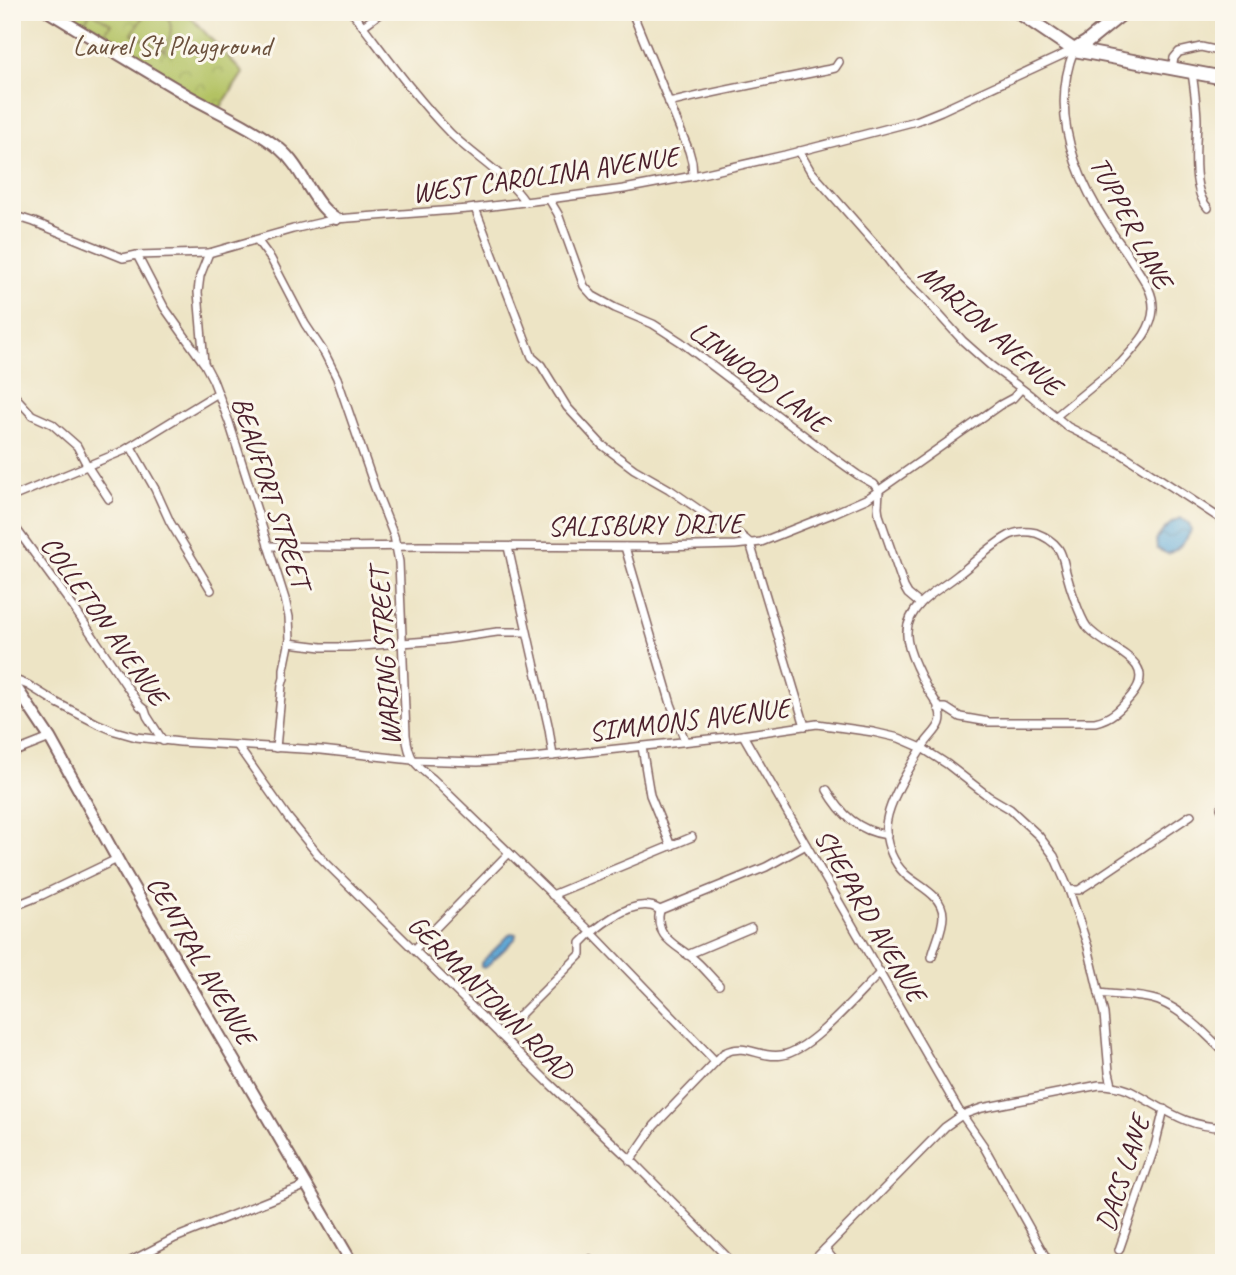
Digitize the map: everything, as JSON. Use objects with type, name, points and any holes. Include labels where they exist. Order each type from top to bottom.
[{"type":"main road","points":[[1018,12],[1074,50],[1224,78]]},
{"type":"main road","points":[[1074,50],[1124,12]]},
{"type":"street","points":[[49,12],[279,148],[297,167],[321,207],[336,219]]},
{"type":"street","points":[[352,12],[429,110],[466,148],[508,182],[525,202]]},
{"type":"street","points":[[363,26],[382,12]]},
{"type":"street","points":[[632,12],[691,157],[693,176]]},
{"type":"street","points":[[1172,68],[1174,58],[1179,52],[1201,47],[1224,52]]},
{"type":"street","name":"WEST CAROLINA AVENUE","points":[[12,215],[123,257],[209,253],[336,219],[475,208],[624,189],[693,176],[916,121],[1074,50]]},
{"type":"street","name":"TUPPER LANE","points":[[1055,416],[1130,353],[1151,323],[1153,306],[1144,278],[1108,226],[1076,165],[1064,119],[1068,66],[1074,50]]},
{"type":"street","points":[[669,103],[835,68],[839,62]]},
{"type":"street","points":[[1192,72],[1197,120],[1195,166],[1201,198],[1208,208]]},
{"type":"street","name":"MARION AVENUE","points":[[799,151],[810,170],[876,244],[898,273],[963,341],[990,365],[1078,433],[1142,466],[1224,521]]},
{"type":"street","name":"LINWOOD LANE","points":[[549,199],[558,214],[584,286],[593,296],[653,324],[681,342],[845,466],[874,484],[879,491]]},
{"type":"street","points":[[475,208],[533,356],[573,416],[602,445],[634,469],[738,533],[750,544],[805,726]]},
{"type":"street","name":"WARING STREET","points":[[257,240],[271,259],[337,378],[375,488],[387,513],[397,547],[406,735],[412,760],[591,932],[715,1061]]},
{"type":"street","name":"BEAUFORT STREET","points":[[209,253],[200,276],[198,292],[204,363],[229,422],[288,609],[289,643],[276,748]]},
{"type":"street","points":[[138,255],[164,307],[204,363]]},
{"type":"street","name":"SALISBURY DRIVE","points":[[268,545],[625,547],[761,542],[852,505],[879,491],[1013,398],[1021,389]]},
{"type":"street","points":[[12,393],[32,415],[52,424],[77,446],[109,499]]},
{"type":"street","points":[[12,497],[131,447],[218,393]]},
{"type":"street","points":[[131,447],[170,522],[211,590]]},
{"type":"street","points":[[879,491],[877,507],[900,578],[908,594],[920,604]]},
{"type":"street","name":"COLLETON AVENUE","points":[[12,523],[145,710],[163,741]]},
{"type":"street","points":[[932,957],[943,914],[939,903],[933,894],[914,882],[895,862],[887,835],[890,807],[922,748],[940,723],[936,700],[923,681],[907,645],[907,627],[920,604],[1009,535],[1034,533],[1051,541],[1059,550],[1088,628],[1134,662],[1140,671],[1140,683],[1124,705],[1114,715],[1095,722],[989,722],[960,717],[946,708],[939,708]]},
{"type":"street","points":[[508,547],[553,756]]},
{"type":"street","points":[[625,547],[670,704],[685,741]]},
{"type":"street","points":[[289,643],[335,647],[442,640],[497,632],[526,632]]},
{"type":"street","name":"SIMMONS AVENUE","points":[[12,680],[28,685],[59,704],[115,731],[136,737],[412,760],[478,762],[553,756],[822,724],[887,734],[922,748],[1010,809],[1039,836],[1054,856],[1069,890],[1088,947],[1104,1014],[1112,1085]]},
{"type":"street","name":"CENTRAL AVENUE","points":[[12,680],[50,738],[117,859],[352,1263]]},
{"type":"street","name":"SHEPARD AVENUE","points":[[743,735],[1049,1263]]},
{"type":"street","points":[[12,752],[50,738]]},
{"type":"street","name":"GERMANTOWN ROAD","points":[[237,745],[309,844],[733,1263]]},
{"type":"street","points":[[642,747],[650,795],[671,846]]},
{"type":"street","points":[[827,790],[837,807],[864,830],[887,835]]},
{"type":"street","points":[[1069,890],[1082,888],[1191,815]]},
{"type":"street","points":[[552,895],[692,837]]},
{"type":"street","points":[[500,1035],[580,954],[581,943],[591,932],[620,913],[649,905],[660,910],[765,867],[806,845]]},
{"type":"street","points":[[414,950],[509,853]]},
{"type":"street","points":[[12,899],[22,903],[117,859]]},
{"type":"street","points":[[660,910],[658,919],[673,946],[696,960],[719,985]]},
{"type":"street","points":[[687,955],[751,928]]},
{"type":"street","points":[[630,1161],[654,1126],[724,1053],[740,1048],[779,1056],[800,1049],[881,972]]},
{"type":"street","points":[[1099,993],[1128,995],[1161,1002],[1204,1032],[1224,1052]]},
{"type":"street","points":[[811,1263],[945,1127],[962,1115],[982,1108],[1099,1085],[1112,1085],[1128,1090],[1190,1123],[1211,1128],[1224,1127]]},
{"type":"street","name":"DACS LANE","points":[[1119,1250],[1155,1146],[1164,1109]]},
{"type":"street","points":[[127,1263],[175,1238],[307,1185]]},
{"type":"street","points":[[825,1249],[836,1263]]},
{"type":"green space","name":"Laurel St Playground","points":[[72,12],[186,12],[243,73],[219,110],[68,20]]},
{"type":"green space","points":[[91,12],[111,24],[105,33],[85,21]]},
{"type":"green space","points":[[146,12],[166,12],[171,31],[165,51],[132,34]]},
{"type":"water","points":[[1180,518],[1189,523],[1191,531],[1187,538],[1168,554],[1157,549],[1158,537]]},
{"type":"water","points":[[511,933],[516,934],[515,939],[485,968],[481,967],[481,963]]}]
